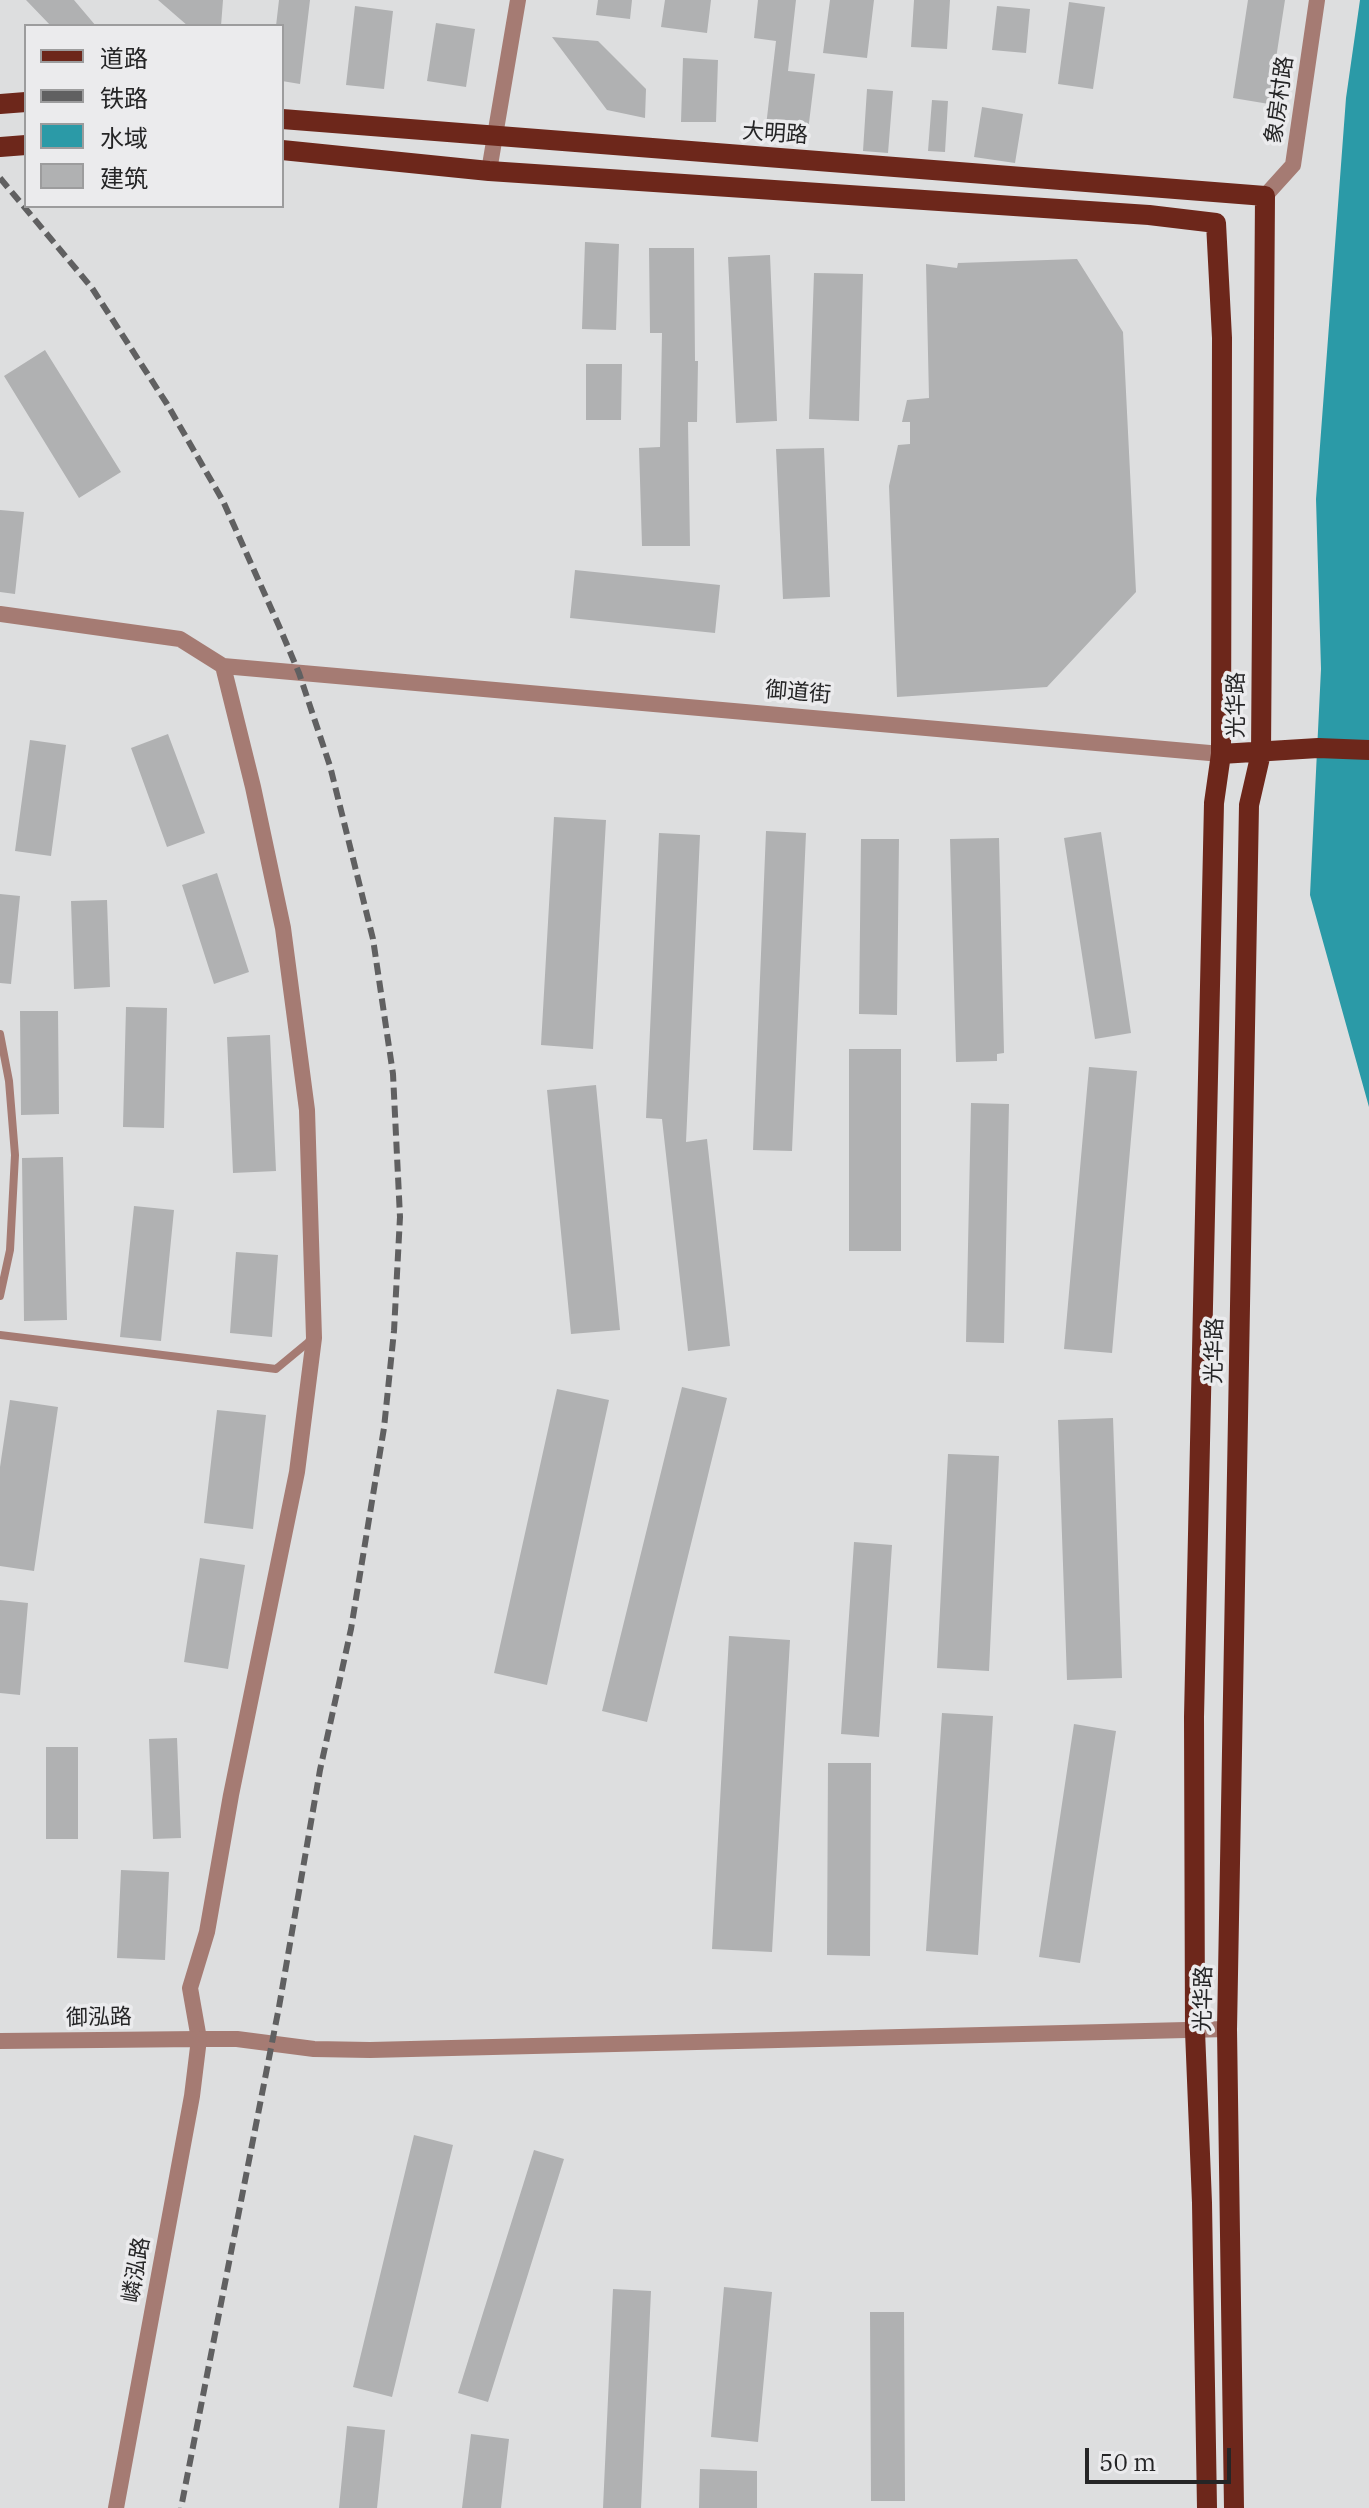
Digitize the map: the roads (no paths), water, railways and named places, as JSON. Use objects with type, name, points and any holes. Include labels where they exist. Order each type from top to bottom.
[{"type":"main road","points":[[0,104],[24,102]]},
{"type":"main road","name":"大明路","points":[[284,119],[1265,196]]},
{"type":"main road","points":[[0,147],[24,145]]},
{"type":"main road","points":[[284,150],[489,171]]},
{"type":"main road","name":"光华路","points":[[489,171],[1134,213],[1216,223],[1222,338],[1221,754],[1214,803],[1194,1685],[1195,2031],[1202,2203],[1207,2508]]},
{"type":"main road","name":"光华路","points":[[1234,2508],[1227,2029],[1249,805],[1261,753],[1265,196]]},
{"type":"main road","points":[[1221,754],[1318,748],[1369,750]]},
{"type":"street","points":[[489,171],[518,0]]},
{"type":"street","name":"象房村路","points":[[1265,196],[1293,165],[1317,0]]},
{"type":"street","points":[[0,614],[180,639],[223,666]]},
{"type":"street","name":"御道街","points":[[223,666],[1221,754]]},
{"type":"street","name":"嶙泓路","points":[[116,2508],[192,2096],[199,2039],[190,1988],[207,1932],[231,1795],[297,1472],[314,1338],[307,1110],[283,928],[223,666]]},
{"type":"street","name":"御泓路","points":[[0,2041],[237,2039],[314,2049],[370,2050],[1227,2029]]},
{"type":"lane","points":[[0,1034],[9,1081],[15,1155],[10,1250],[0,1296]]},
{"type":"lane","points":[[0,1335],[276,1369],[314,1338]]},
{"type":"water","points":[[1360,0],[1369,0],[1369,1107],[1310,895],[1321,669],[1316,499],[1346,98]]},
{"type":"railway","points":[[0,178],[24,207]]},
{"type":"railway","points":[[25,208],[92,288],[167,404],[223,501],[299,673],[330,766],[373,939],[393,1074],[400,1217],[394,1331],[384,1428],[351,1629],[320,1770],[279,2007],[181,2508]]}]
